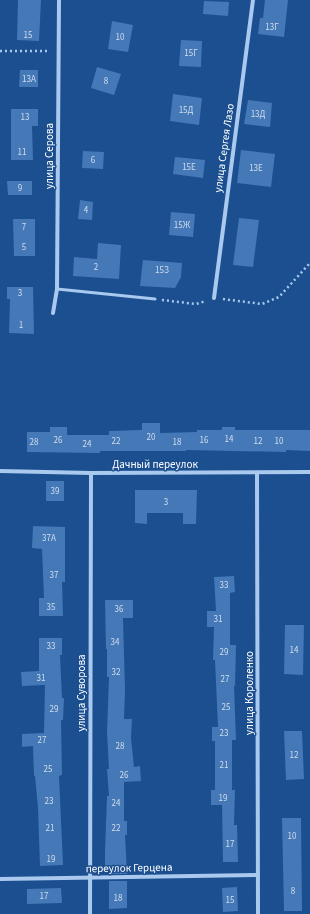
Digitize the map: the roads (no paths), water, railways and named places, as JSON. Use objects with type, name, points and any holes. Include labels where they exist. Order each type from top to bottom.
[{"type":"street","name":"улица Серова","points":[[53,312],[56,289],[59,0]]},
{"type":"street","name":"улица Сергея Лазо","points":[[214,298],[253,0]]},
{"type":"street","name":"Дачный переулок","points":[[0,471],[91,473],[310,472]]},
{"type":"street","name":"улица Короленко","points":[[257,472],[258,914]]},
{"type":"street","name":"улица Суворова","points":[[90,914],[91,473]]},
{"type":"street","name":"переулок Герцена","points":[[0,879],[258,875]]},
{"type":"lane","points":[[56,289],[155,300]]}]
